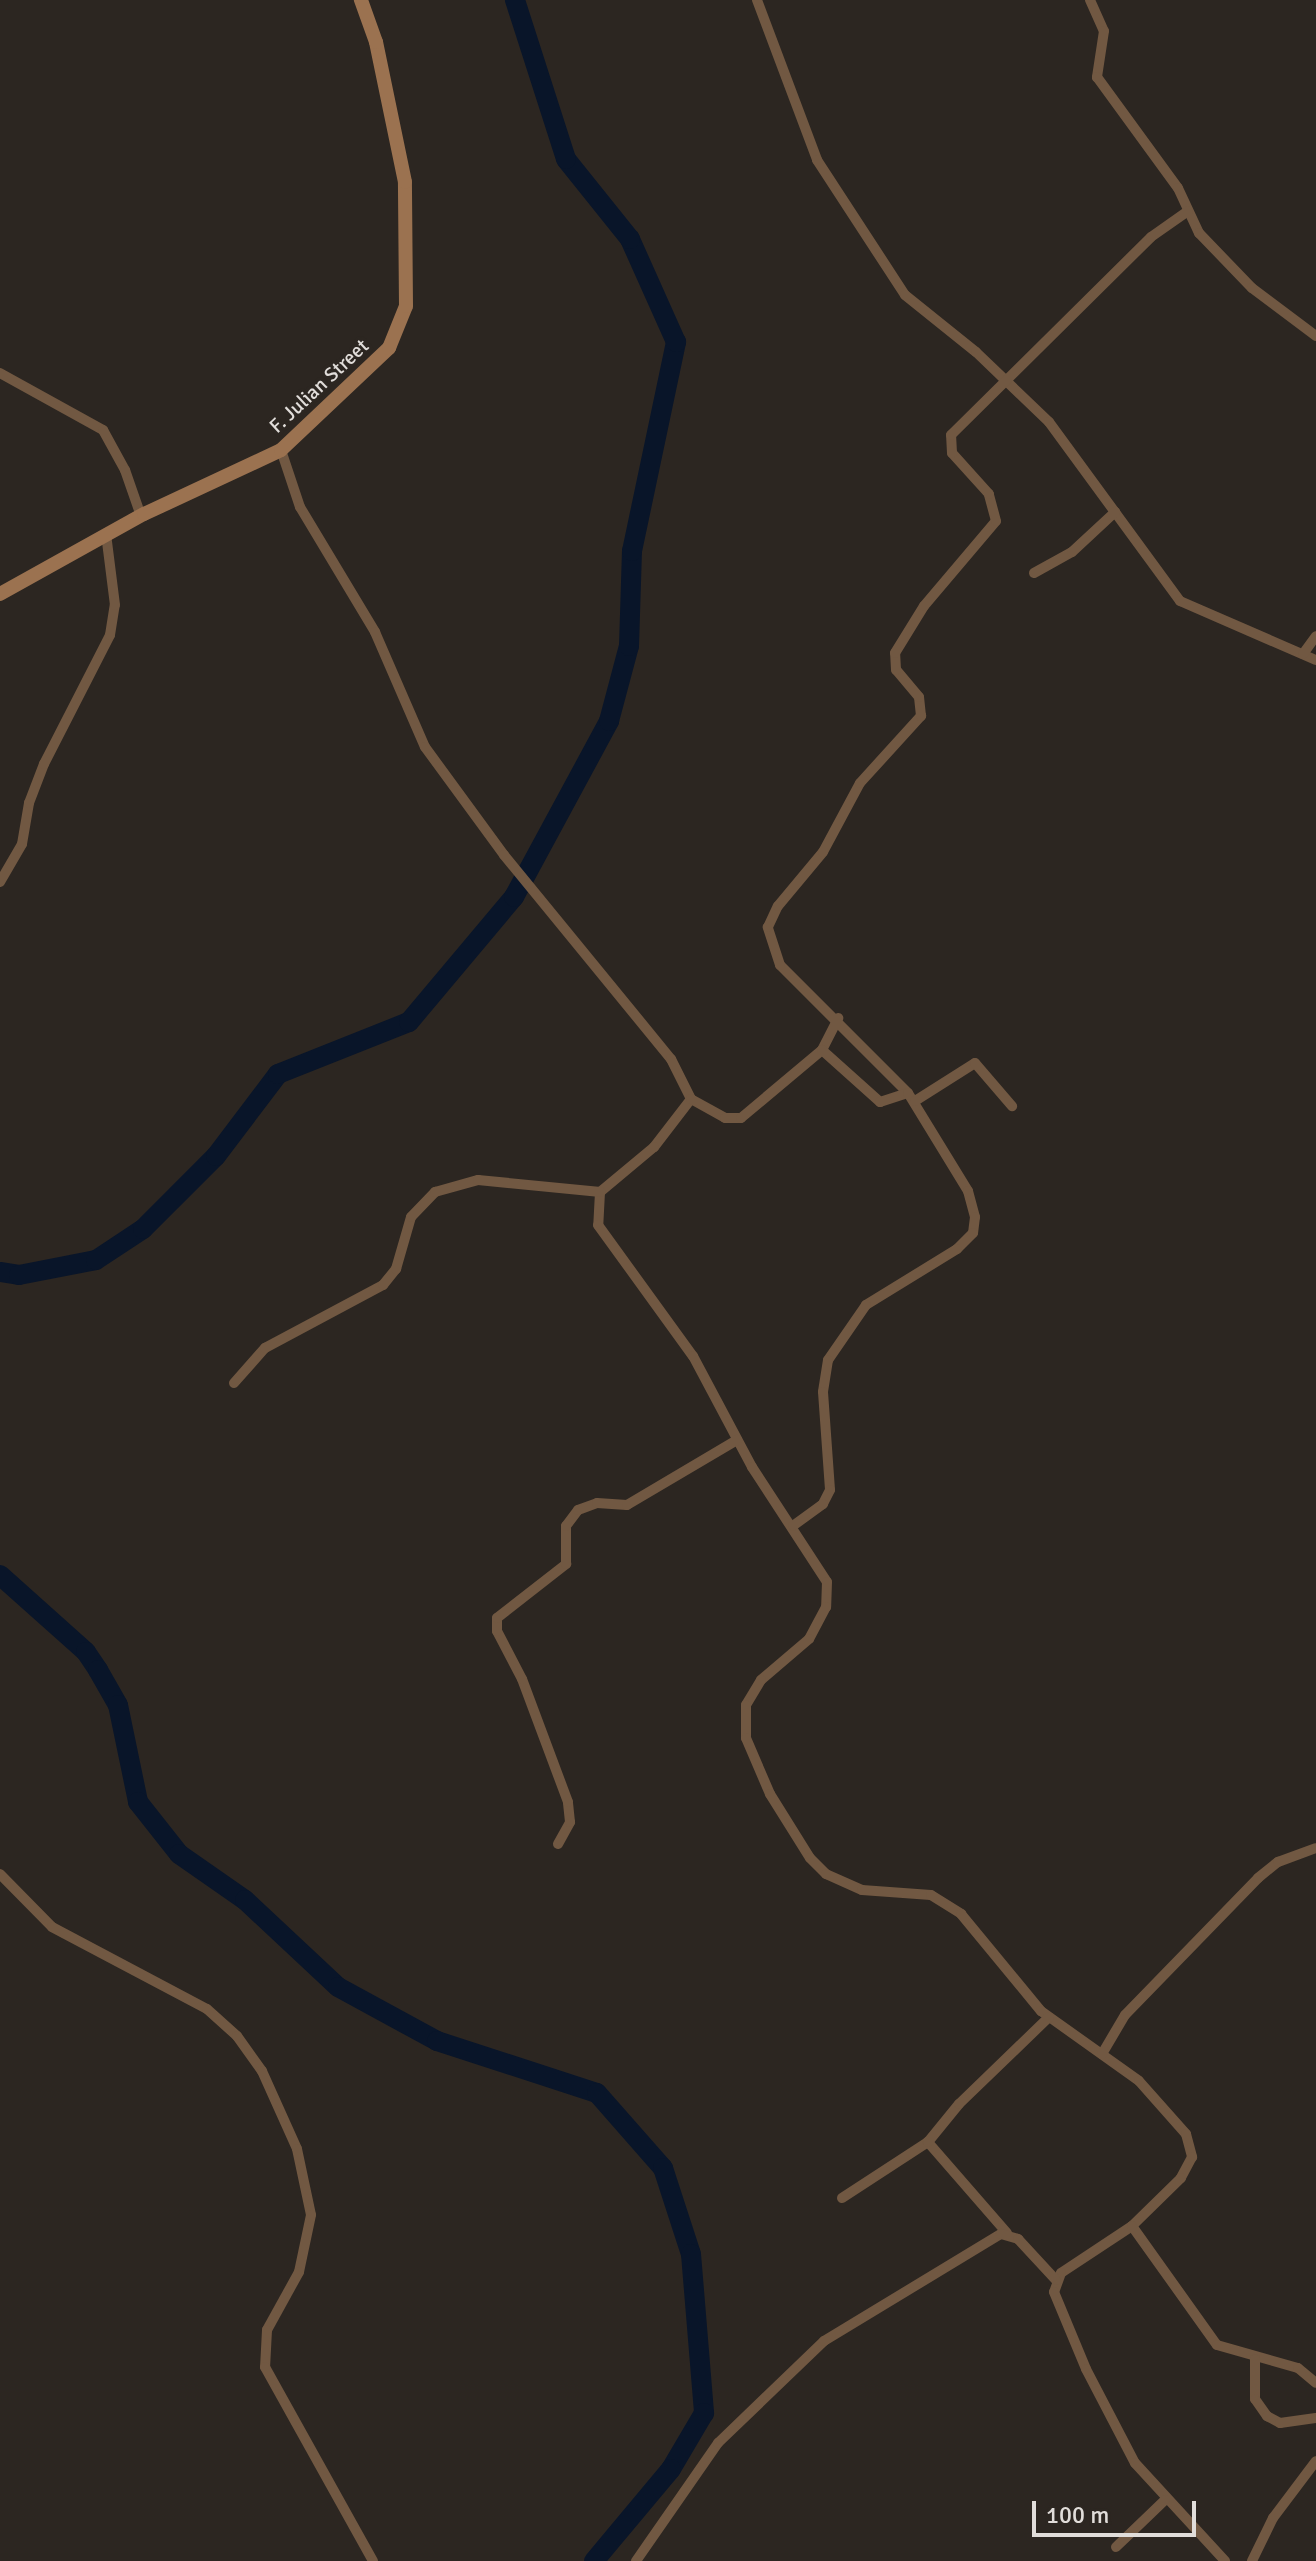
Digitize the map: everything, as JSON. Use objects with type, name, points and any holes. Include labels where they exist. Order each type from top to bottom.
[{"type":"street","name":"F. Julian Street","points":[[0,594],[141,516],[281,450],[389,348],[406,306],[409,250],[399,140],[361,0]]},
{"type":"street","points":[[757,0],[817,160],[872,250],[905,295],[1008,380],[1049,422],[1180,601],[1316,660]]},
{"type":"street","points":[[1090,0],[1104,31],[1097,77],[1178,188],[1188,211],[1226,265],[1316,336]]},
{"type":"street","points":[[793,1526],[823,1504],[830,1490],[823,1392],[828,1360],[866,1305],[957,1249],[975,1225],[968,1191],[912,1097],[838,1018],[780,965],[768,927],[778,906],[823,852],[860,783],[921,716],[919,697],[896,670],[895,653],[924,606],[997,518],[989,494],[952,453],[951,435],[1138,249],[1188,211]]},
{"type":"street","points":[[0,373],[103,430],[125,470],[141,516]]},
{"type":"street","points":[[281,450],[300,507],[375,632],[412,723],[504,855],[671,1059],[691,1099],[725,1118],[741,1118],[822,1050],[838,1018]]},
{"type":"street","points":[[1034,573],[1072,552],[1115,512]]},
{"type":"street","points":[[0,882],[22,844],[29,803],[44,764],[110,635],[115,605],[106,534]]},
{"type":"street","points":[[1303,654],[1316,636]]},
{"type":"street","points":[[822,1050],[874,1100],[891,1102],[912,1097],[971,1063],[981,1067],[1012,1106]]},
{"type":"street","points":[[234,1383],[265,1348],[383,1285],[396,1269],[411,1217],[435,1192],[478,1180],[600,1192],[654,1147],[691,1099]]},
{"type":"street","points":[[600,1192],[602,1233],[693,1356],[737,1440],[793,1526],[829,1594],[809,1639],[761,1680],[746,1705],[746,1738],[770,1794],[790,1830],[826,1874],[862,1890],[918,1891],[948,1904],[981,1934],[1049,2017],[1102,2054],[1161,2102],[1191,2145],[1192,2157],[1181,2178],[1132,2226],[1056,2280]]},
{"type":"street","points":[[558,1844],[569,1827],[568,1802],[522,1679],[497,1631],[497,1618],[566,1564],[566,1526],[578,1510],[597,1503],[627,1505],[737,1440]]},
{"type":"street","points":[[1102,2054],[1125,2015],[1258,1878],[1278,1862],[1316,1848]]},
{"type":"street","points":[[0,1874],[52,1927],[207,2009],[237,2036],[262,2071],[297,2149],[311,2215],[299,2272],[267,2330],[265,2367],[373,2561]]},
{"type":"street","points":[[842,2198],[928,2142],[959,2104],[1049,2017]]},
{"type":"street","points":[[928,2142],[1007,2233],[1056,2280],[1056,2298],[1115,2430],[1165,2500],[1225,2561]]},
{"type":"street","points":[[1132,2226],[1217,2345],[1255,2359],[1298,2368],[1316,2383]]},
{"type":"street","points":[[636,2561],[718,2443],[797,2362],[876,2307],[1007,2233]]},
{"type":"street","points":[[1255,2359],[1255,2399],[1267,2416],[1280,2423],[1316,2418]]},
{"type":"street","points":[[1252,2561],[1273,2518],[1316,2461]]},
{"type":"street","points":[[1116,2547],[1165,2500]]},
{"type":"waterway","points":[[0,1272],[19,1275],[96,1260],[143,1229],[216,1156],[278,1074],[409,1022],[514,897],[609,721],[629,646],[632,551],[676,342],[630,239],[566,159],[515,0]]},
{"type":"waterway","points":[[0,1575],[86,1652],[98,1670],[118,1705],[138,1802],[179,1854],[245,1900],[338,1987],[437,2041],[597,2093],[663,2168],[691,2254],[704,2413],[671,2469],[594,2561]]}]
